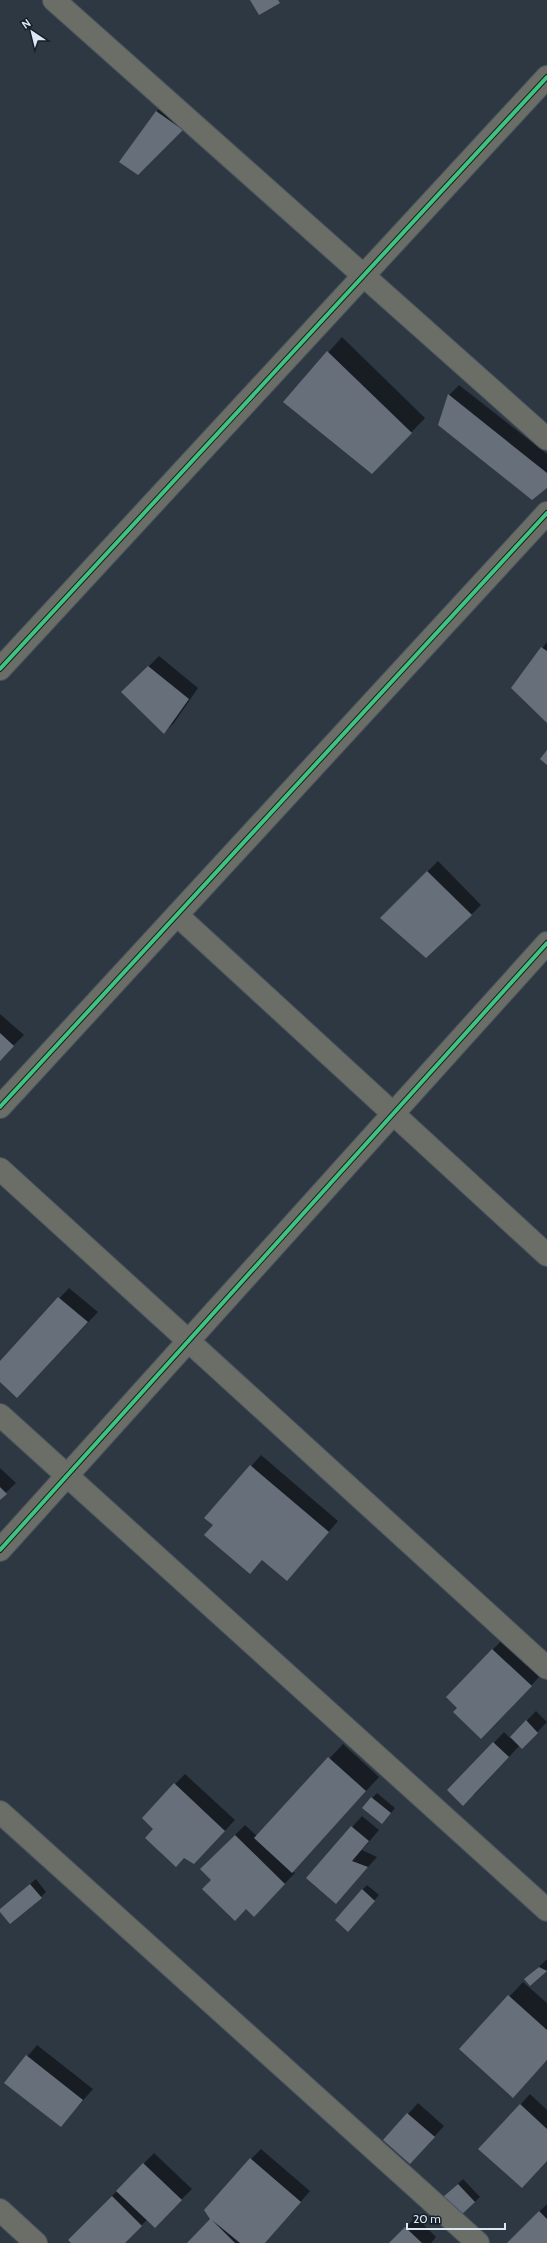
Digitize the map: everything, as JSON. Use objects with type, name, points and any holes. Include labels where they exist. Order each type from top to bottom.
[{"type":"street","points":[[54,0],[547,439]]},
{"type":"street","points":[[0,669],[547,77]]},
{"type":"street","points":[[0,1108],[547,513]]},
{"type":"street","points":[[177,915],[547,1255]]},
{"type":"street","points":[[0,1550],[547,943]]},
{"type":"street","points":[[0,1169],[547,1668]]},
{"type":"street","points":[[0,1415],[68,1474],[547,1910]]},
{"type":"street","points":[[0,1812],[478,2243]]},
{"type":"street","points":[[0,2210],[36,2243]]},
{"type":"building","points":[[250,0],[278,0],[280,3],[259,15]]},
{"type":"building","points":[[156,111],[183,130],[138,175],[119,162]]},
{"type":"building","points":[[327,351],[412,433],[372,474],[283,402]]},
{"type":"building","points":[[448,394],[547,473],[547,488],[532,500],[438,425]]},
{"type":"building","points":[[541,647],[547,651],[547,723],[511,688]]},
{"type":"building","points":[[148,666],[189,699],[164,734],[121,692]]},
{"type":"building","points":[[547,750],[547,765],[540,759]]},
{"type":"building","points":[[427,871],[472,915],[426,958],[380,918]]},
{"type":"building","points":[[0,1033],[14,1046],[0,1061]]},
{"type":"building","points":[[58,1297],[88,1322],[17,1398],[0,1382],[0,1361]]},
{"type":"building","points":[[250,1465],[329,1532],[287,1581],[262,1560],[250,1574],[204,1535],[213,1525],[204,1518]]},
{"type":"building","points":[[0,1487],[7,1494],[0,1500]]},
{"type":"building","points":[[492,1649],[532,1686],[481,1739],[453,1712],[457,1708],[446,1697]]},
{"type":"building","points":[[526,1720],[538,1733],[522,1749],[510,1737]]},
{"type":"building","points":[[493,1742],[509,1757],[463,1806],[447,1790]]},
{"type":"building","points":[[328,1757],[366,1791],[292,1873],[254,1838]]},
{"type":"building","points":[[174,1783],[225,1831],[194,1864],[184,1858],[176,1867],[145,1838],[153,1829],[142,1818]]},
{"type":"building","points":[[371,1797],[391,1813],[382,1824],[362,1808]]},
{"type":"building","points":[[351,1826],[369,1841],[352,1861],[368,1867],[336,1904],[306,1878]]},
{"type":"building","points":[[235,1835],[285,1884],[254,1917],[246,1909],[235,1921],[202,1889],[211,1880],[200,1869]]},
{"type":"building","points":[[30,1884],[42,1898],[10,1924],[0,1912],[0,1909]]},
{"type":"building","points":[[362,1889],[375,1901],[348,1932],[335,1920]]},
{"type":"building","points":[[539,1967],[547,1971],[530,1986],[524,1979]]},
{"type":"building","points":[[508,1995],[547,2030],[547,2060],[513,2098],[459,2049]]},
{"type":"building","points":[[26,2055],[83,2100],[61,2127],[4,2083]]},
{"type":"building","points":[[520,2104],[547,2129],[547,2161],[522,2188],[478,2149]]},
{"type":"building","points":[[407,2113],[435,2137],[410,2164],[383,2140]]},
{"type":"building","points":[[250,2158],[301,2202],[265,2243],[240,2243],[212,2220],[235,2243],[187,2243],[210,2219],[204,2210]]},
{"type":"building","points":[[143,2163],[182,2200],[155,2228],[116,2191]]},
{"type":"building","points":[[458,2184],[475,2202],[460,2216],[443,2197]]},
{"type":"building","points":[[112,2196],[142,2226],[125,2243],[71,2243],[68,2240]]},
{"type":"building","points":[[539,2211],[547,2219],[547,2243],[507,2243]]},
{"type":"building","points":[[405,2227],[422,2243],[389,2243]]},
{"type":"cycle path","points":[[0,669],[547,77]]},
{"type":"cycle path","points":[[0,1107],[547,513]]},
{"type":"cycle path","points":[[0,1550],[547,943]]}]
